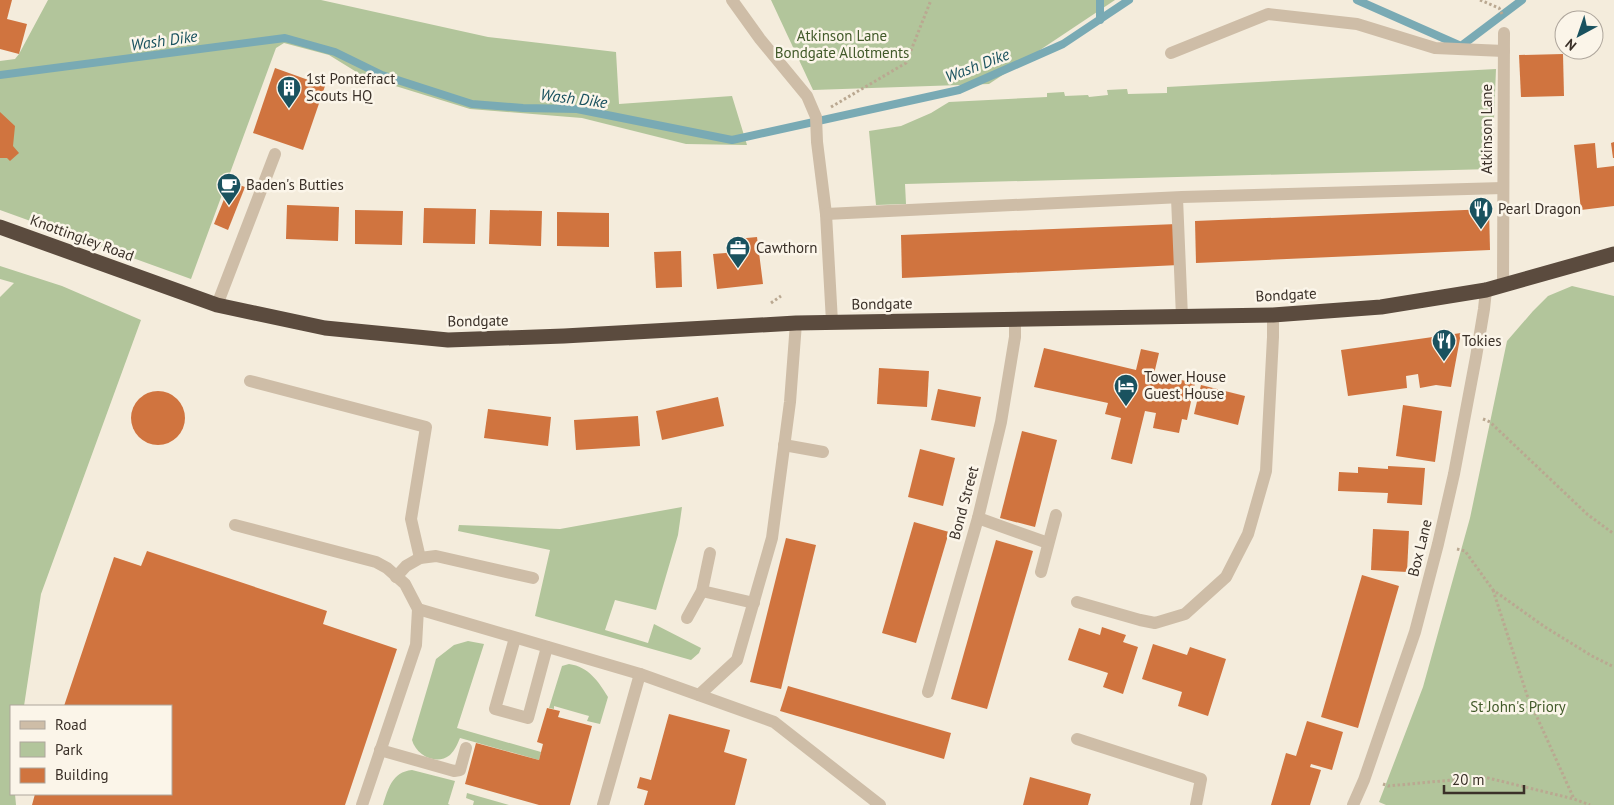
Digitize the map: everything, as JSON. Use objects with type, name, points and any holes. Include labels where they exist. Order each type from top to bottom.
[{"type":"highway","name":"Knottingley Road","points":[[0,226],[152,282]]},
{"type":"highway","name":"Bondgate","points":[[152,282],[217,305],[325,328],[448,340],[564,336],[796,323],[1272,315],[1381,307],[1486,290],[1614,254]]},
{"type":"street","points":[[732,0],[760,39],[807,96],[816,116],[817,142],[826,214],[832,322]]},
{"type":"street","points":[[1171,53],[1268,14],[1357,24],[1434,48],[1504,51]]},
{"type":"street","name":"Atkinson Lane","points":[[1503,284],[1504,33]]},
{"type":"street","points":[[217,305],[275,154]]},
{"type":"street","points":[[826,214],[1177,198],[1504,188]]},
{"type":"street","points":[[1177,198],[1182,317]]},
{"type":"street","name":"Box Lane","points":[[1353,805],[1364,780],[1415,632],[1438,544],[1466,413],[1482,324],[1486,290]]},
{"type":"street","points":[[1077,602],[1155,623],[1185,614],[1226,577],[1248,534],[1266,471],[1273,337],[1272,315]]},
{"type":"street","name":"Bond Street","points":[[928,692],[978,518],[1001,422],[1015,337],[1015,320]]},
{"type":"street","points":[[699,695],[737,660],[772,538],[790,402],[796,323]]},
{"type":"street","points":[[250,381],[426,427],[410,519],[420,558]]},
{"type":"street","points":[[784,445],[823,452]]},
{"type":"street","points":[[1041,572],[1056,515]]},
{"type":"street","points":[[978,518],[1048,543]]},
{"type":"street","points":[[235,525],[376,562],[387,568],[405,584],[418,609],[416,645],[362,805]]},
{"type":"street","points":[[686,618],[702,591],[710,552]]},
{"type":"street","points":[[396,576],[406,566],[420,558],[436,556],[533,578]]},
{"type":"street","points":[[702,591],[754,603]]},
{"type":"street","points":[[418,609],[640,674],[774,722],[880,805]]},
{"type":"street","points":[[515,638],[495,710],[528,718],[547,647]]},
{"type":"street","points":[[603,805],[640,674]]},
{"type":"street","points":[[1077,739],[1201,779],[1196,805]]},
{"type":"street","points":[[380,750],[454,772],[460,770],[466,748]]},
{"type":"path","points":[[816,116],[906,63],[931,0]]},
{"type":"path","points":[[1480,0],[1498,8]]},
{"type":"path","points":[[770,303],[781,296]]},
{"type":"path","points":[[1466,413],[1490,422],[1587,514],[1614,534]]},
{"type":"path","points":[[1438,544],[1465,551],[1493,590],[1526,696],[1574,799]]},
{"type":"path","points":[[1493,590],[1545,627],[1592,656],[1614,667]]},
{"type":"path","points":[[1364,780],[1388,786],[1484,776],[1574,799],[1590,805]]},
{"type":"green space","points":[[48,0],[321,0],[488,37],[616,52],[619,104],[732,96],[747,145],[686,144],[582,118],[470,109],[363,76],[329,55],[284,43],[276,48],[191,279],[0,210],[0,61],[15,59],[19,54]]},
{"type":"green space","name":"Atkinson Lane Bondgate Allotments","points":[[771,0],[1115,0],[989,84],[813,90]]},
{"type":"green space","points":[[1496,69],[1492,169],[905,184],[906,204],[876,205],[869,131],[901,126],[931,113],[949,102],[1047,97],[1047,93],[1064,92],[1065,96],[1088,95],[1089,97],[1108,95],[1107,90],[1127,89],[1128,94],[1167,93],[1167,87]]},
{"type":"green space","points":[[0,266],[62,286],[141,320],[41,594],[24,705],[10,705],[10,795],[15,795],[16,805],[0,805],[0,297],[14,283],[0,279]]},
{"type":"green space","name":"St John's Priory","points":[[1572,286],[1614,296],[1614,805],[1386,805],[1379,802],[1423,687],[1470,518],[1507,341],[1548,296]]},
{"type":"green space","points":[[682,507],[678,535],[656,610],[615,600],[605,630],[648,643],[654,624],[701,648],[699,653],[691,660],[535,616],[550,550],[458,531],[459,525],[560,529]]},
{"type":"green space","points":[[468,641],[484,644],[457,728],[541,752],[539,760],[460,738],[450,755],[439,759],[427,757],[414,745],[412,740],[436,659],[454,645]]},
{"type":"green space","points":[[569,664],[582,668],[597,680],[608,697],[600,724],[587,721],[589,716],[554,706],[554,709],[549,708],[562,666]]},
{"type":"green space","points":[[412,770],[455,781],[448,804],[450,805],[383,805],[389,787],[395,778],[405,771]]},
{"type":"green space","points":[[467,793],[509,805],[473,805],[474,801],[466,798]]},
{"type":"building","points":[[0,0],[12,0],[7,19],[27,24],[19,54],[0,49]]},
{"type":"building","points":[[1554,54],[1554,60],[1563,60],[1564,96],[1521,97],[1519,55]]},
{"type":"building","name":"1st Pontefract Scouts HQ","points":[[275,68],[325,86],[303,150],[253,133]]},
{"type":"building","points":[[0,112],[15,126],[13,146],[19,153],[10,161],[7,158],[0,158]]},
{"type":"building","points":[[1614,142],[1614,158],[1613,158],[1611,143]]},
{"type":"building","points":[[1595,143],[1597,168],[1614,166],[1614,206],[1581,210],[1574,145]]},
{"type":"building","name":"Baden's Butties","points":[[231,182],[245,187],[228,230],[214,224]]},
{"type":"building","points":[[287,205],[339,207],[338,241],[286,239]]},
{"type":"building","points":[[424,208],[476,209],[475,244],[423,243]]},
{"type":"building","points":[[1489,209],[1490,250],[1196,263],[1195,221]]},
{"type":"building","points":[[355,210],[403,211],[402,245],[355,244]]},
{"type":"building","points":[[490,210],[542,211],[541,246],[489,244]]},
{"type":"building","points":[[557,212],[609,213],[609,247],[557,246]]},
{"type":"building","points":[[1177,224],[1179,265],[902,278],[901,235]]},
{"type":"building","name":"Cawthorn","points":[[757,237],[763,284],[717,289],[713,254],[738,252],[736,239]]},
{"type":"building","points":[[681,251],[682,287],[656,288],[654,252]]},
{"type":"building","points":[[1461,333],[1451,387],[1436,385],[1420,388],[1418,374],[1406,376],[1407,388],[1348,396],[1341,350]]},
{"type":"building","points":[[1044,348],[1136,370],[1141,349],[1159,353],[1154,374],[1195,383],[1187,420],[1182,419],[1179,433],[1153,428],[1156,413],[1145,411],[1132,464],[1111,459],[1121,418],[1105,414],[1108,403],[1034,387]]},
{"type":"building","points":[[879,368],[929,371],[927,407],[877,404]]},
{"type":"building","points":[[1201,385],[1245,396],[1238,425],[1194,414]]},
{"type":"building","points":[[938,389],[981,397],[975,427],[931,420]]},
{"type":"building","points":[[158,391],[168,393],[177,399],[183,408],[185,418],[183,428],[177,437],[168,443],[158,445],[148,443],[139,437],[133,428],[131,418],[133,408],[139,399],[148,393]]},
{"type":"building","points":[[718,397],[724,426],[662,440],[656,411]]},
{"type":"building","points":[[1403,405],[1442,411],[1435,462],[1396,456]]},
{"type":"building","points":[[488,409],[551,417],[548,446],[484,438]]},
{"type":"building","points":[[638,416],[640,446],[576,450],[574,420]]},
{"type":"building","points":[[1022,431],[1057,440],[1035,527],[1000,518]]},
{"type":"building","points":[[920,449],[955,458],[943,506],[908,497]]},
{"type":"building","points":[[1388,466],[1425,468],[1422,505],[1387,503],[1388,493],[1338,491],[1339,472],[1358,473],[1358,467],[1388,469]]},
{"type":"building","points":[[914,522],[949,532],[916,643],[882,633]]},
{"type":"building","points":[[1373,529],[1409,531],[1407,572],[1371,570]]},
{"type":"building","points":[[786,538],[816,545],[781,689],[750,682]]},
{"type":"building","points":[[996,540],[1033,551],[987,709],[951,699]]},
{"type":"building","points":[[147,551],[327,611],[323,624],[397,649],[345,805],[32,805],[35,795],[172,795],[172,705],[64,705],[114,557],[141,566]]},
{"type":"building","points":[[1362,575],[1399,586],[1358,728],[1321,717]]},
{"type":"building","points":[[1102,627],[1126,635],[1123,642],[1138,647],[1123,694],[1103,687],[1108,673],[1068,660],[1079,628],[1100,635]]},
{"type":"building","points":[[1153,644],[1187,655],[1190,647],[1226,659],[1208,716],[1178,706],[1182,692],[1142,679]]},
{"type":"building","points":[[788,686],[951,733],[944,759],[780,711]]},
{"type":"building","points":[[547,708],[560,711],[558,717],[592,726],[570,805],[539,805],[465,784],[476,743],[539,760],[543,744],[537,742]]},
{"type":"building","points":[[669,714],[730,730],[724,752],[747,759],[735,805],[644,805],[648,791],[637,788],[640,777],[651,780]]},
{"type":"building","points":[[1307,721],[1343,732],[1332,770],[1311,764],[1310,767],[1321,770],[1310,805],[1271,805],[1286,753],[1296,756]]},
{"type":"building","points":[[1030,777],[1091,794],[1088,805],[1023,805]]},
{"type":"waterway","points":[[1100,0],[1100,20]]},
{"type":"waterway","name":"Wash Dike","points":[[0,75],[285,38],[335,52],[382,75],[472,104],[523,108],[577,109],[732,140],[959,90],[1063,44],[1129,0]]},
{"type":"waterway","name":"Wash Dike","points":[[1357,0],[1461,46],[1522,0]]},
{"type":"place","name":"1st Pontefract Scouts HQ","points":[[289,109]]},
{"type":"place","name":"Baden's Butties","points":[[229,206]]},
{"type":"place","name":"Pearl Dragon","points":[[1481,230]]},
{"type":"place","name":"Cawthorn","points":[[738,269]]},
{"type":"place","name":"Tokies","points":[[1444,362]]},
{"type":"place","name":"Tower House Guest House","points":[[1126,407]]}]
